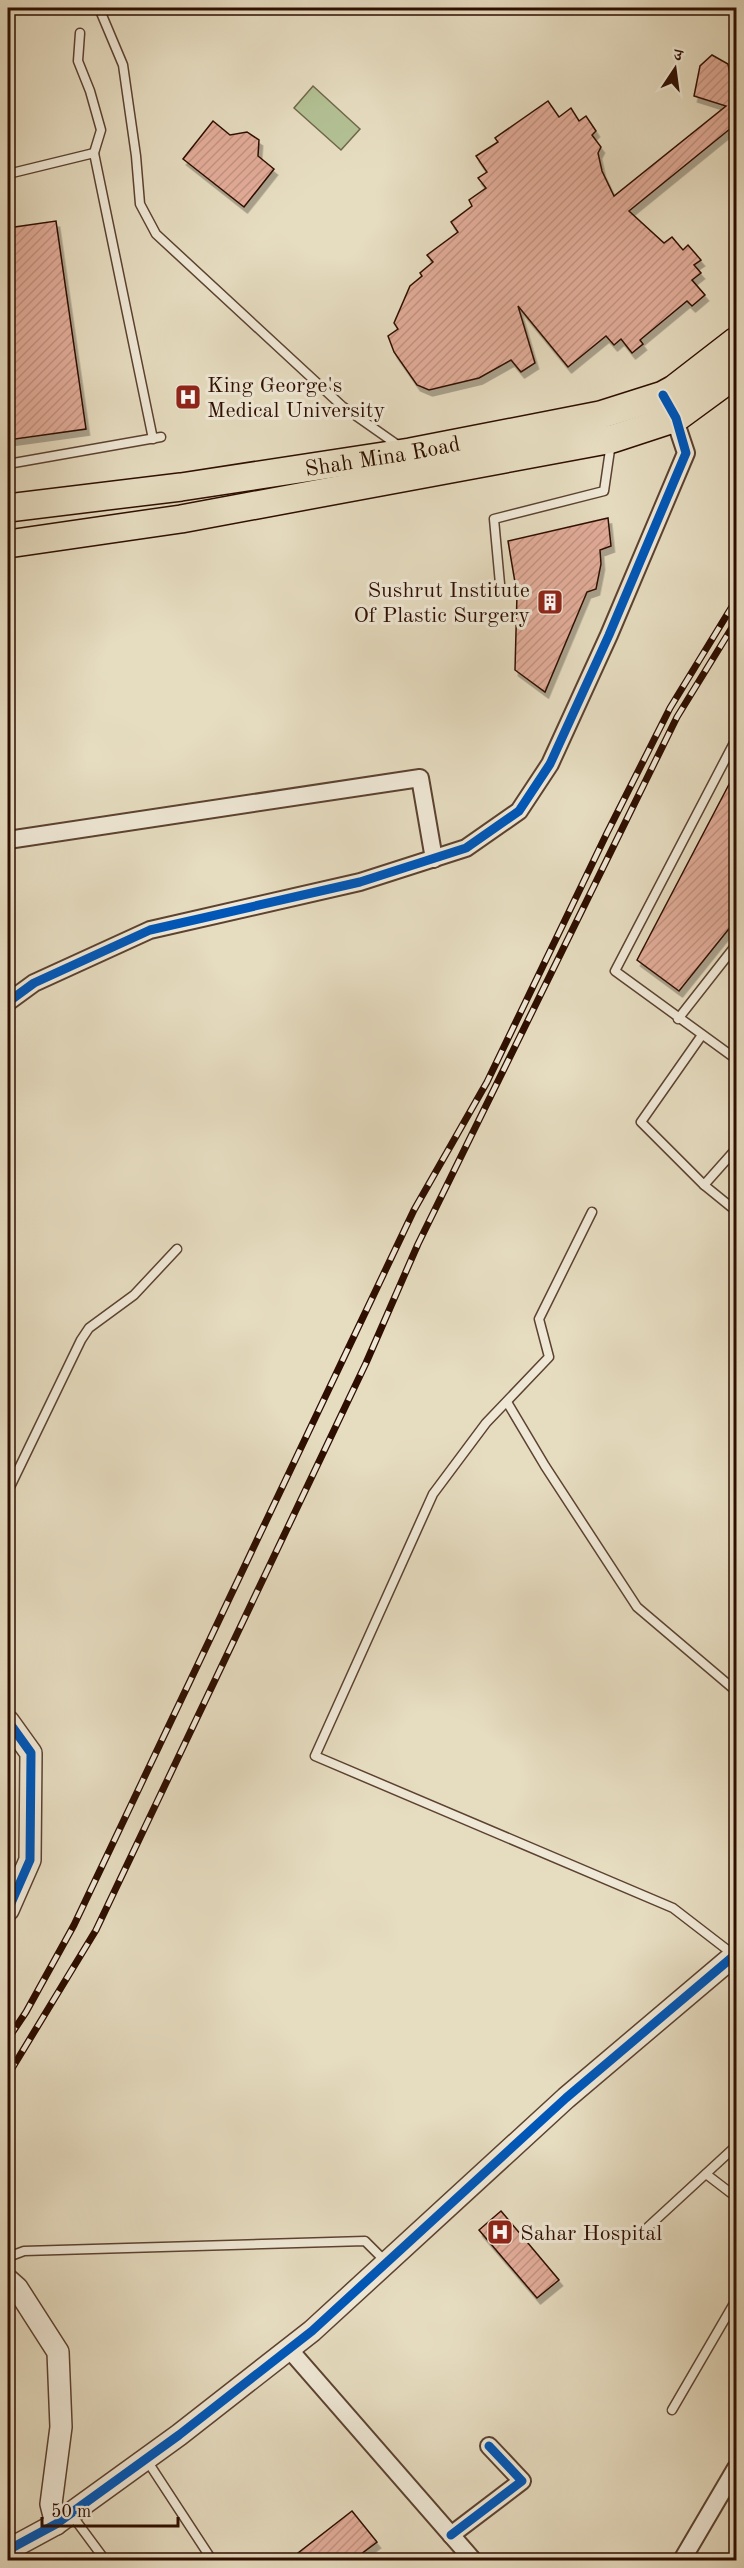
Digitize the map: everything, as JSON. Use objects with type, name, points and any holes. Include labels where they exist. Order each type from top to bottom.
[{"type":"main road","name":"Shah Mina Road","points":[[8,544],[181,519],[414,464],[600,415],[663,395],[736,341]]},
{"type":"main road","name":"Shah Mina Road","points":[[8,508],[181,487],[414,464],[612,439],[676,418],[736,374]]},
{"type":"main road","points":[[60,501],[65,535]]},
{"type":"street","points":[[8,1002],[34,983],[150,930],[360,882],[434,859],[466,848],[519,812],[550,764],[609,636],[686,453],[676,418],[663,395]]},
{"type":"street","points":[[8,840],[420,778],[434,859]]},
{"type":"street","points":[[8,1721],[31,1753],[30,1860],[9,1906]]},
{"type":"street","points":[[12,2560],[8,2552],[63,2519],[312,2331],[567,2098],[735,1955]]},
{"type":"street","points":[[8,2280],[16,2288],[58,2352],[61,2427],[51,2504],[63,2519]]},
{"type":"street","points":[[289,2349],[473,2560]]},
{"type":"street","points":[[451,2535],[522,2481],[489,2446]]},
{"type":"street","points":[[682,2560],[736,2468]]},
{"type":"lane","points":[[99,8],[123,65],[136,156],[140,204],[156,234],[342,406],[414,464]]},
{"type":"lane","points":[[8,464],[157,438],[94,153],[101,130],[90,91],[78,61],[80,33]]},
{"type":"lane","points":[[8,174],[94,153]]},
{"type":"lane","points":[[500,584],[494,519],[604,491],[612,439]]},
{"type":"lane","points":[[736,739],[615,971],[736,1059]]},
{"type":"lane","points":[[678,1019],[736,945]]},
{"type":"lane","points":[[702,1035],[641,1122],[704,1185],[736,1211]]},
{"type":"lane","points":[[704,1185],[736,1149]]},
{"type":"lane","points":[[592,1212],[539,1319],[549,1357],[486,1424],[433,1494],[315,1756],[673,1908],[735,1955]]},
{"type":"lane","points":[[8,1491],[81,1340],[89,1328],[134,1295],[177,1249]]},
{"type":"lane","points":[[507,1402],[545,1467],[637,1607],[736,1691]]},
{"type":"lane","points":[[648,2227],[736,2146]]},
{"type":"lane","points":[[706,2174],[736,2197]]},
{"type":"lane","points":[[8,2257],[24,2251],[365,2241],[387,2263]]},
{"type":"lane","points":[[672,2410],[736,2300]]},
{"type":"lane","points":[[146,2458],[212,2560]]},
{"type":"lane","points":[[63,2519],[105,2560]]},
{"type":"green space","points":[[313,86],[360,129],[341,150],[294,108]]},
{"type":"building","points":[[712,55],[728,64],[731,79],[736,87],[736,124],[629,211],[664,243],[672,237],[683,250],[688,245],[701,260],[694,265],[701,273],[692,280],[705,295],[692,306],[687,301],[640,340],[643,344],[632,353],[621,339],[614,345],[606,336],[568,367],[518,306],[535,363],[521,372],[511,360],[479,378],[429,390],[417,385],[394,352],[388,336],[398,329],[394,323],[410,286],[433,262],[427,255],[458,232],[451,222],[472,206],[469,200],[486,188],[478,178],[487,172],[476,156],[498,142],[495,138],[548,101],[559,117],[571,108],[579,121],[586,116],[596,131],[592,135],[601,147],[598,153],[602,171],[614,196],[726,106],[694,96],[700,66]]},
{"type":"building","points":[[213,121],[230,135],[247,132],[259,140],[258,156],[274,169],[244,207],[183,159]]},
{"type":"building","points":[[56,221],[86,429],[8,440],[8,228]]},
{"type":"building","name":"Sushrut Institute Of Plastic Surgery","points":[[608,518],[611,546],[600,550],[601,564],[596,589],[587,592],[545,692],[515,670],[517,594],[508,541]]},
{"type":"building","points":[[736,771],[736,920],[679,991],[637,960]]},
{"type":"building","points":[[501,2211],[559,2280],[537,2298],[479,2230]]},
{"type":"building","points":[[352,2511],[377,2542],[353,2560],[289,2560]]},
{"type":"railway","points":[[8,2039],[26,2012],[74,1925],[414,1210],[487,1082],[670,708],[736,600]]},
{"type":"railway","points":[[8,2075],[96,1930],[366,1363],[418,1244],[677,717],[736,621]]},
{"type":"cycle path","points":[[8,1002],[34,983],[150,930],[360,882],[466,848],[519,811],[550,764],[609,635],[686,453],[676,418],[663,395]]},
{"type":"cycle path","points":[[8,1721],[31,1753],[30,1860],[8,1910]]},
{"type":"cycle path","points":[[8,2550],[56,2524],[179,2435],[312,2331],[566,2098],[736,1954]]},
{"type":"cycle path","points":[[451,2535],[522,2481],[489,2446]]},
{"type":"place","name":"King George's Medical University","points":[[188,397]]},
{"type":"place","name":"Sushrut Institute Of Plastic Surgery","points":[[550,602]]},
{"type":"place","name":"Sahar Hospital","points":[[500,2232]]}]
